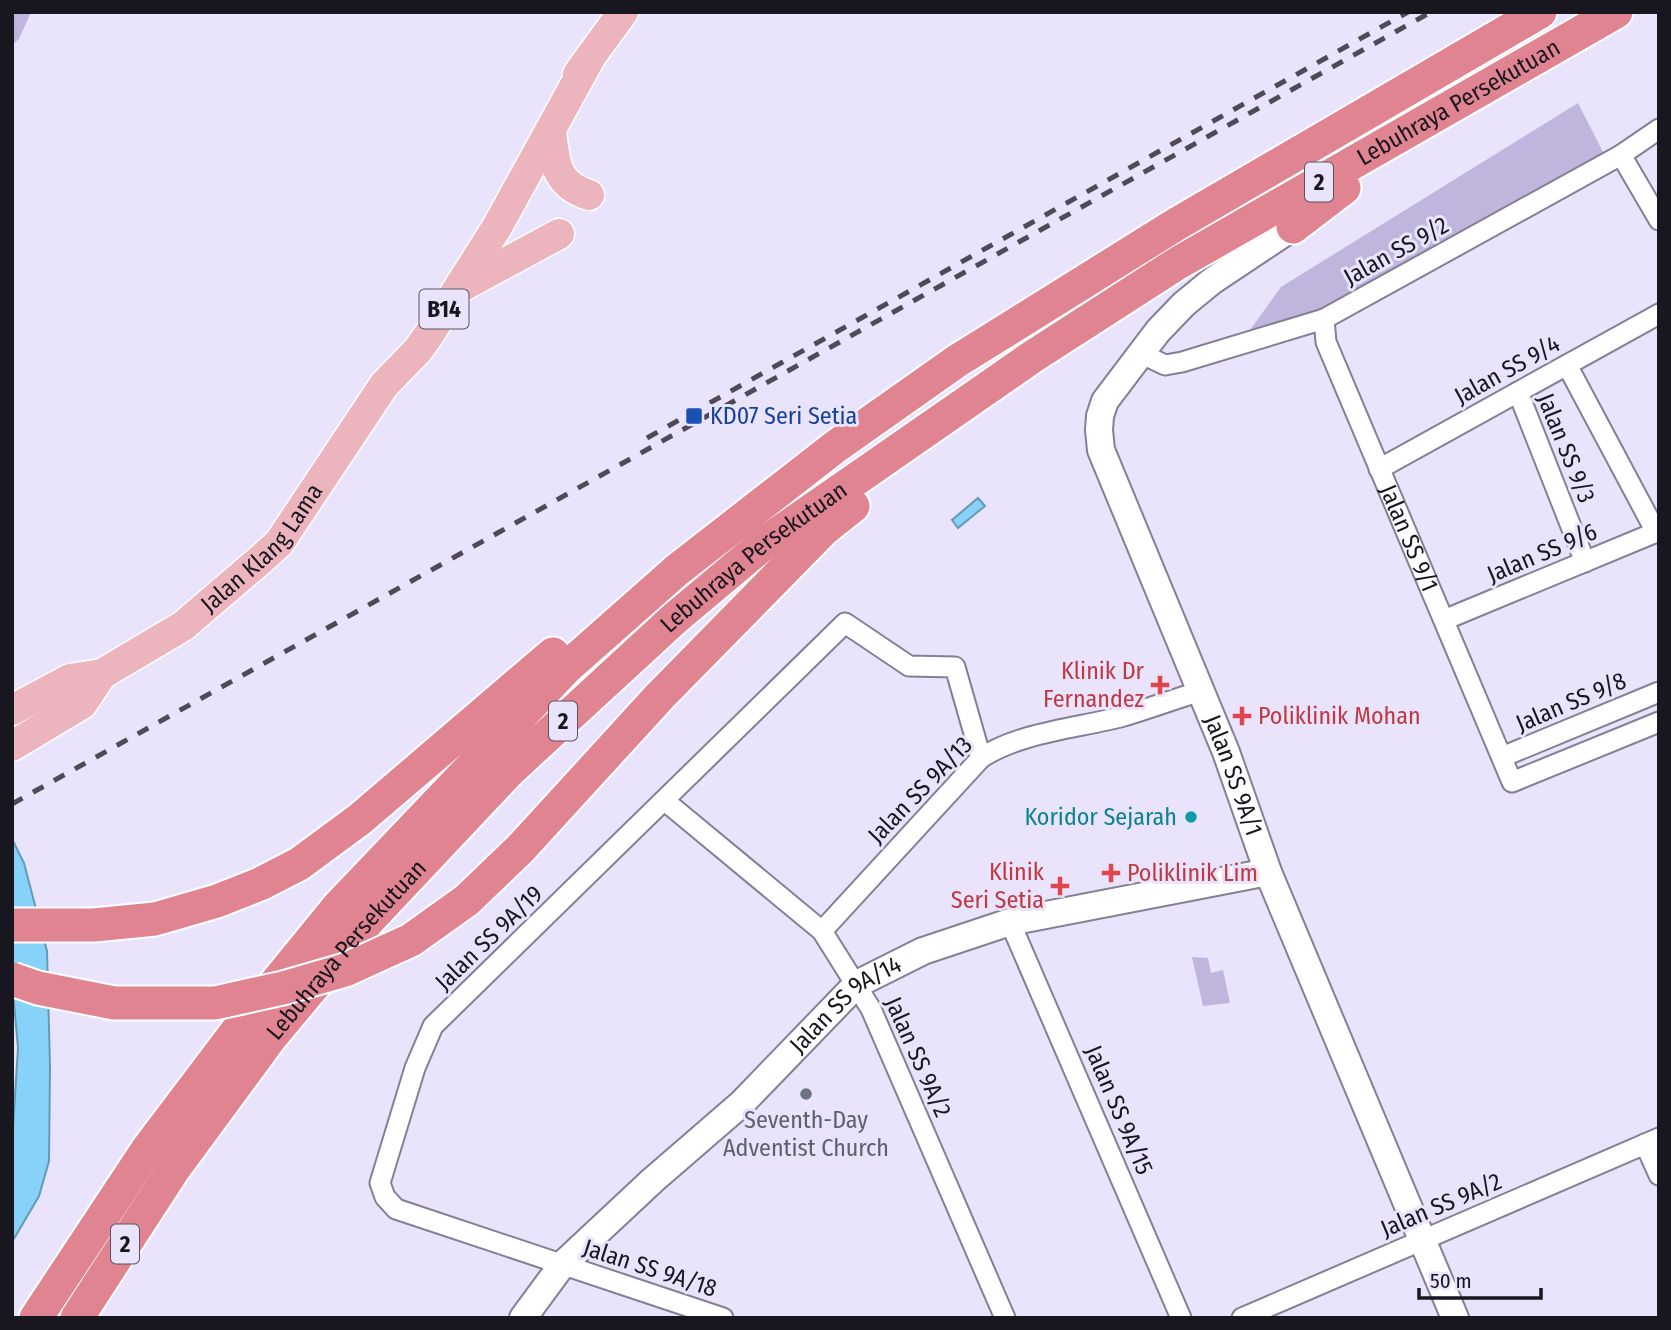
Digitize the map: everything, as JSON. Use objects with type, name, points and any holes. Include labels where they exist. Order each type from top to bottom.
[{"type":"highway","name":"Lebuhraya Persekutuan","points":[[36,1318],[146,1150],[240,1027],[338,907],[565,669],[677,570],[835,447],[957,361],[1175,225],[1540,12]]},
{"type":"highway","name":"Lebuhraya Persekutuan","points":[[77,1318],[173,1170],[270,1038],[365,924],[509,771],[674,619],[767,541],[1032,357],[1178,263],[1616,12]]},
{"type":"highway","points":[[1293,227],[1461,102]]},
{"type":"highway","points":[[12,979],[38,988],[114,1003],[215,1003],[283,988],[345,970],[411,940],[467,900],[520,849],[660,696],[824,529],[951,427],[1032,357]]},
{"type":"highway","points":[[12,925],[94,925],[155,919],[217,901],[260,884],[299,864],[360,819],[596,617],[677,570]]},
{"type":"main road","name":"Jalan Klang Lama","points":[[384,385],[402,338],[541,123],[623,12]]},
{"type":"main road","name":"Jalan Klang Lama","points":[[12,710],[70,679],[102,674],[183,626],[279,542],[384,385],[418,350],[497,227],[590,58]]},
{"type":"main road","points":[[551,131],[555,166],[564,180],[576,191],[589,195]]},
{"type":"main road","points":[[456,289],[559,234]]},
{"type":"main road","name":"Jalan Klang Lama","points":[[12,746],[82,704],[102,674]]},
{"type":"street","name":"Jalan SS 9/2","points":[[1140,353],[1165,365],[1182,362],[1324,319],[1621,155],[1659,129]]},
{"type":"street","points":[[1621,155],[1659,220]]},
{"type":"street","points":[[1140,353],[1184,304],[1212,281],[1293,227]]},
{"type":"street","name":"Jalan SS 9/4","points":[[1380,469],[1659,314]]},
{"type":"street","name":"Jalan SS 9/1","points":[[1324,319],[1326,342],[1512,782],[1657,727]]},
{"type":"street","name":"Jalan SS 9A/1","points":[[1140,353],[1105,401],[1099,430],[1101,450],[1226,752],[1268,872],[1455,1318]]},
{"type":"street","name":"Jalan SS 9/3","points":[[1567,365],[1657,531]]},
{"type":"street","name":"Jalan SS 9/3","points":[[1518,392],[1585,562]]},
{"type":"street","name":"Jalan SS 9/6","points":[[1444,620],[1657,531]]},
{"type":"street","name":"Jalan SS 9A/19","points":[[562,1265],[396,1209],[385,1198],[380,1183],[415,1068],[433,1026],[845,623],[909,666],[955,667],[981,758]]},
{"type":"street","name":"Jalan SS 9A/13","points":[[822,931],[981,758],[995,749],[1123,716],[1201,691]]},
{"type":"street","name":"Jalan SS 9/8","points":[[1502,757],[1659,692]]},
{"type":"street","name":"Jalan SS 9A/2","points":[[665,801],[822,931],[857,984],[872,1009],[1005,1318]]},
{"type":"street","name":"Jalan SS 9A/14","points":[[523,1318],[562,1265],[653,1180],[742,1103],[857,984],[923,951],[1010,922],[1268,872]]},
{"type":"street","name":"Jalan SS 9A/15","points":[[1010,922],[1181,1318]]},
{"type":"street","points":[[1652,1141],[1659,1175]]},
{"type":"street","name":"Jalan SS 9A/2","points":[[1242,1318],[1270,1312],[1422,1240],[1652,1141]]},
{"type":"street","name":"Jalan SS 9A/18","points":[[562,1265],[723,1318]]},
{"type":"shaded area","points":[[12,12],[31,12],[19,39],[12,45]]},
{"type":"shaded area","points":[[1578,103],[1605,156],[1321,311],[1250,330],[1281,287]]},
{"type":"shaded area","points":[[1192,957],[1208,958],[1211,973],[1223,970],[1230,1003],[1203,1006]]},
{"type":"water","points":[[978,498],[985,506],[958,528],[952,520]]},
{"type":"water","points":[[12,839],[24,863],[47,951],[50,1066],[49,1161],[39,1196],[12,1242],[12,1143],[18,1048],[12,981]]},
{"type":"railway","points":[[647,438],[1408,12]]},
{"type":"railway","points":[[12,804],[1431,12]]},
{"type":"place","name":"KD07 Seri Setia","points":[[694,416]]},
{"type":"place","name":"Klinik Dr Fernandez","points":[[1160,685]]},
{"type":"place","name":"Poliklinik Mohan","points":[[1242,716]]},
{"type":"place","name":"Koridor Sejarah","points":[[1191,817]]},
{"type":"place","name":"Poliklinik Lim","points":[[1111,873]]},
{"type":"place","name":"Klinik Seri Setia","points":[[1060,886]]},
{"type":"place","name":"Seventh-Day Adventist Church","points":[[806,1094]]}]
